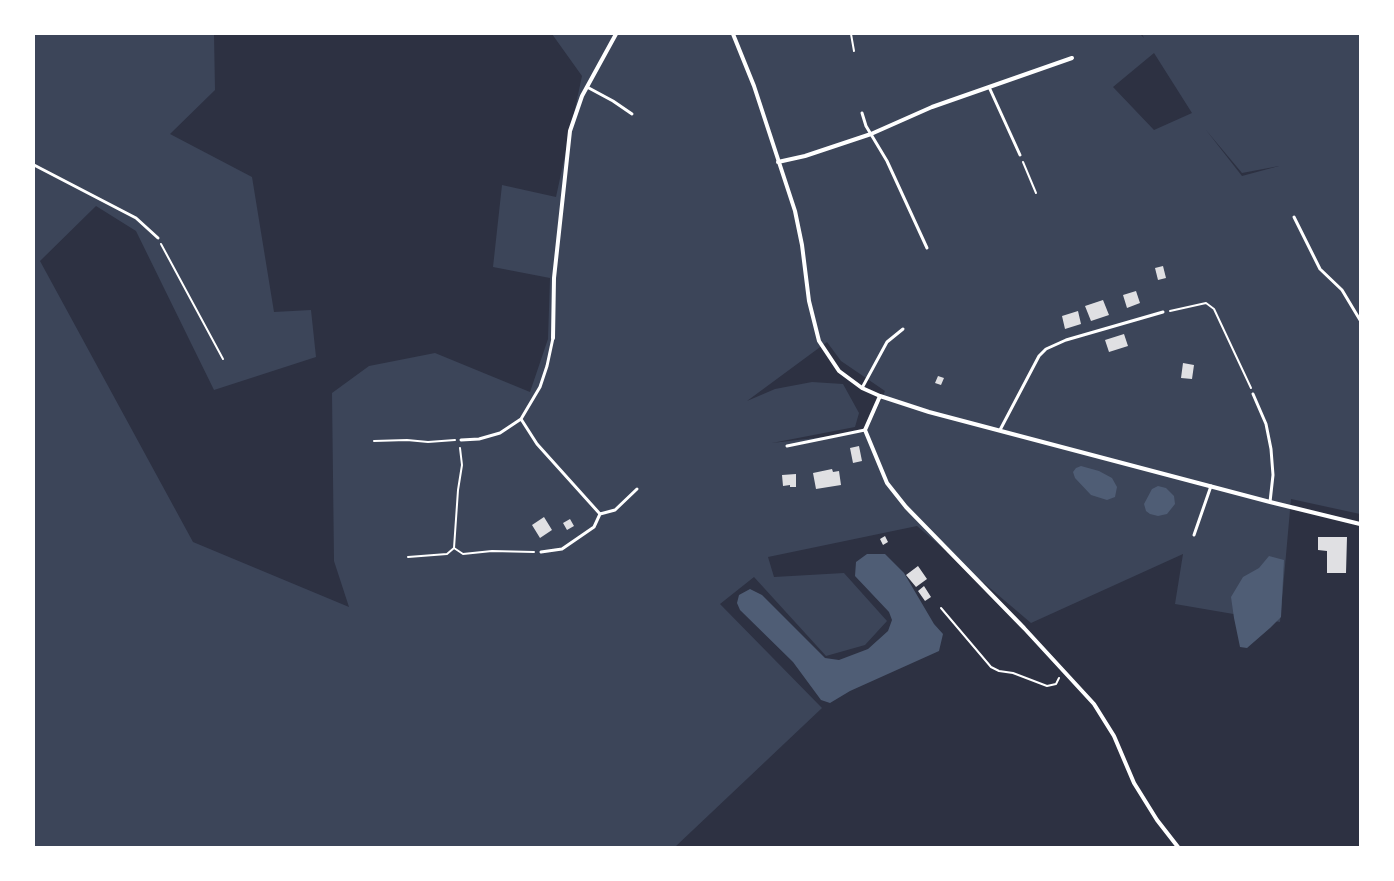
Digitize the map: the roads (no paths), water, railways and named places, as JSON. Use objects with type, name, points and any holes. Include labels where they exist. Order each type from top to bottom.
[{"type":"street","points":[[553,338],[554,278],[570,132],[582,96],[616,34]]},
{"type":"street","points":[[733,34],[754,86],[795,211],[802,245],[809,301],[820,341],[839,371],[862,388],[880,396],[929,412],[1270,502],[1360,524]]},
{"type":"street","points":[[778,162],[805,156],[871,134],[932,107],[1072,58]]},
{"type":"street","points":[[880,396],[865,430],[887,483],[906,507],[1024,628],[1094,704],[1114,736],[1134,783],[1157,820],[1178,847]]},
{"type":"lane","points":[[587,87],[613,101],[632,114]]},
{"type":"lane","points":[[989,87],[1020,155]]},
{"type":"lane","points":[[862,113],[866,126],[887,161],[927,248]]},
{"type":"lane","points":[[34,166],[136,218],[158,238]]},
{"type":"lane","points":[[1294,217],[1320,269],[1342,290],[1360,320]]},
{"type":"lane","points":[[1000,430],[1039,356],[1046,348],[1066,340],[1163,312]]},
{"type":"lane","points":[[862,388],[887,342],[903,329]]},
{"type":"lane","points":[[461,440],[479,439],[500,433],[521,419],[540,387],[547,366],[553,338]]},
{"type":"lane","points":[[1253,394],[1266,424],[1271,449],[1273,475],[1270,502]]},
{"type":"lane","points":[[521,419],[537,444],[600,514]]},
{"type":"lane","points":[[787,446],[865,430]]},
{"type":"lane","points":[[1194,535],[1211,486]]},
{"type":"lane","points":[[600,514],[615,510],[637,489]]},
{"type":"lane","points":[[541,552],[562,549],[594,527],[600,514]]}]
